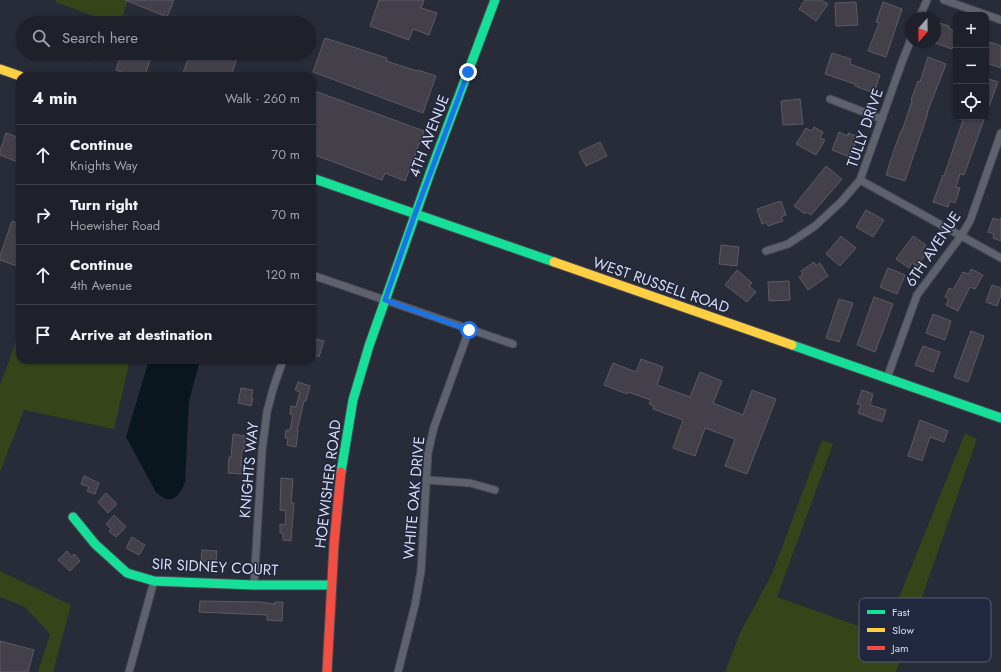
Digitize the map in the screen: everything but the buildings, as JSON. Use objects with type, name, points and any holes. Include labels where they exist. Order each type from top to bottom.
[{"type":"street","name":"4TH AVENUE","points":[[415,214],[495,0]]},
{"type":"street","points":[[921,12],[926,0]]},
{"type":"street","points":[[944,0],[1001,20]]},
{"type":"street","name":"TULLY DRIVE","points":[[766,251],[788,244],[815,226],[841,202],[860,180],[907,48]]},
{"type":"street","points":[[0,69],[16,75]]},
{"type":"street","points":[[830,99],[882,119]]},
{"type":"street","name":"6TH AVENUE","points":[[887,378],[917,295],[961,236],[970,221],[1001,133]]},
{"type":"street","name":"WEST RUSSELL ROAD","points":[[316,179],[1001,418]]},
{"type":"street","points":[[860,180],[1001,258]]},
{"type":"street","name":"HOEWISHER ROAD","points":[[327,672],[331,585],[340,478],[350,416],[364,363],[415,214]]},
{"type":"street","points":[[316,277],[512,344]]},
{"type":"street","name":"WHITE OAK DRIVE","points":[[398,672],[418,592],[423,541],[428,453],[434,427],[469,330]]},
{"type":"street","name":"KNIGHTS WAY","points":[[254,585],[262,451],[267,412],[273,388],[282,364]]},
{"type":"street","points":[[427,480],[448,480],[470,483],[495,490]]},
{"type":"street","name":"SIR SIDNEY COURT","points":[[73,517],[94,544],[127,573],[154,581],[254,585],[331,585]]},
{"type":"street","points":[[129,672],[154,581]]},
{"type":"green space","points":[[56,0],[128,0],[122,16],[94,16],[55,2]]},
{"type":"green space","points":[[16,342],[16,364],[129,364],[114,429],[24,410],[0,472],[0,385]]},
{"type":"green space","points":[[965,433],[977,439],[922,598],[899,598]]},
{"type":"green space","points":[[822,440],[833,444],[777,597],[859,626],[859,662],[899,662],[896,672],[725,672],[740,633],[772,574]]},
{"type":"green space","points":[[0,571],[71,605],[53,672],[38,672],[50,634],[25,607],[0,597]]},
{"type":"shaded area","points":[[148,364],[199,364],[189,401],[185,482],[183,488],[177,496],[166,499],[156,492],[126,437]]},
{"type":"traffic: fast","points":[[341,472],[353,400],[369,346],[430,173],[495,0]]},
{"type":"traffic: fast","points":[[316,179],[554,262]]},
{"type":"traffic: fast","points":[[792,345],[1001,418]]},
{"type":"traffic: fast","points":[[73,517],[95,544],[127,573],[154,581],[254,585],[331,585]]},
{"type":"traffic: slow","points":[[0,69],[16,75]]},
{"type":"traffic: slow","points":[[554,262],[792,345]]},
{"type":"traffic: jam","points":[[327,672],[334,544],[341,472]]},
{"type":"route","points":[[468,72],[415,214],[385,300],[469,330]]}]
